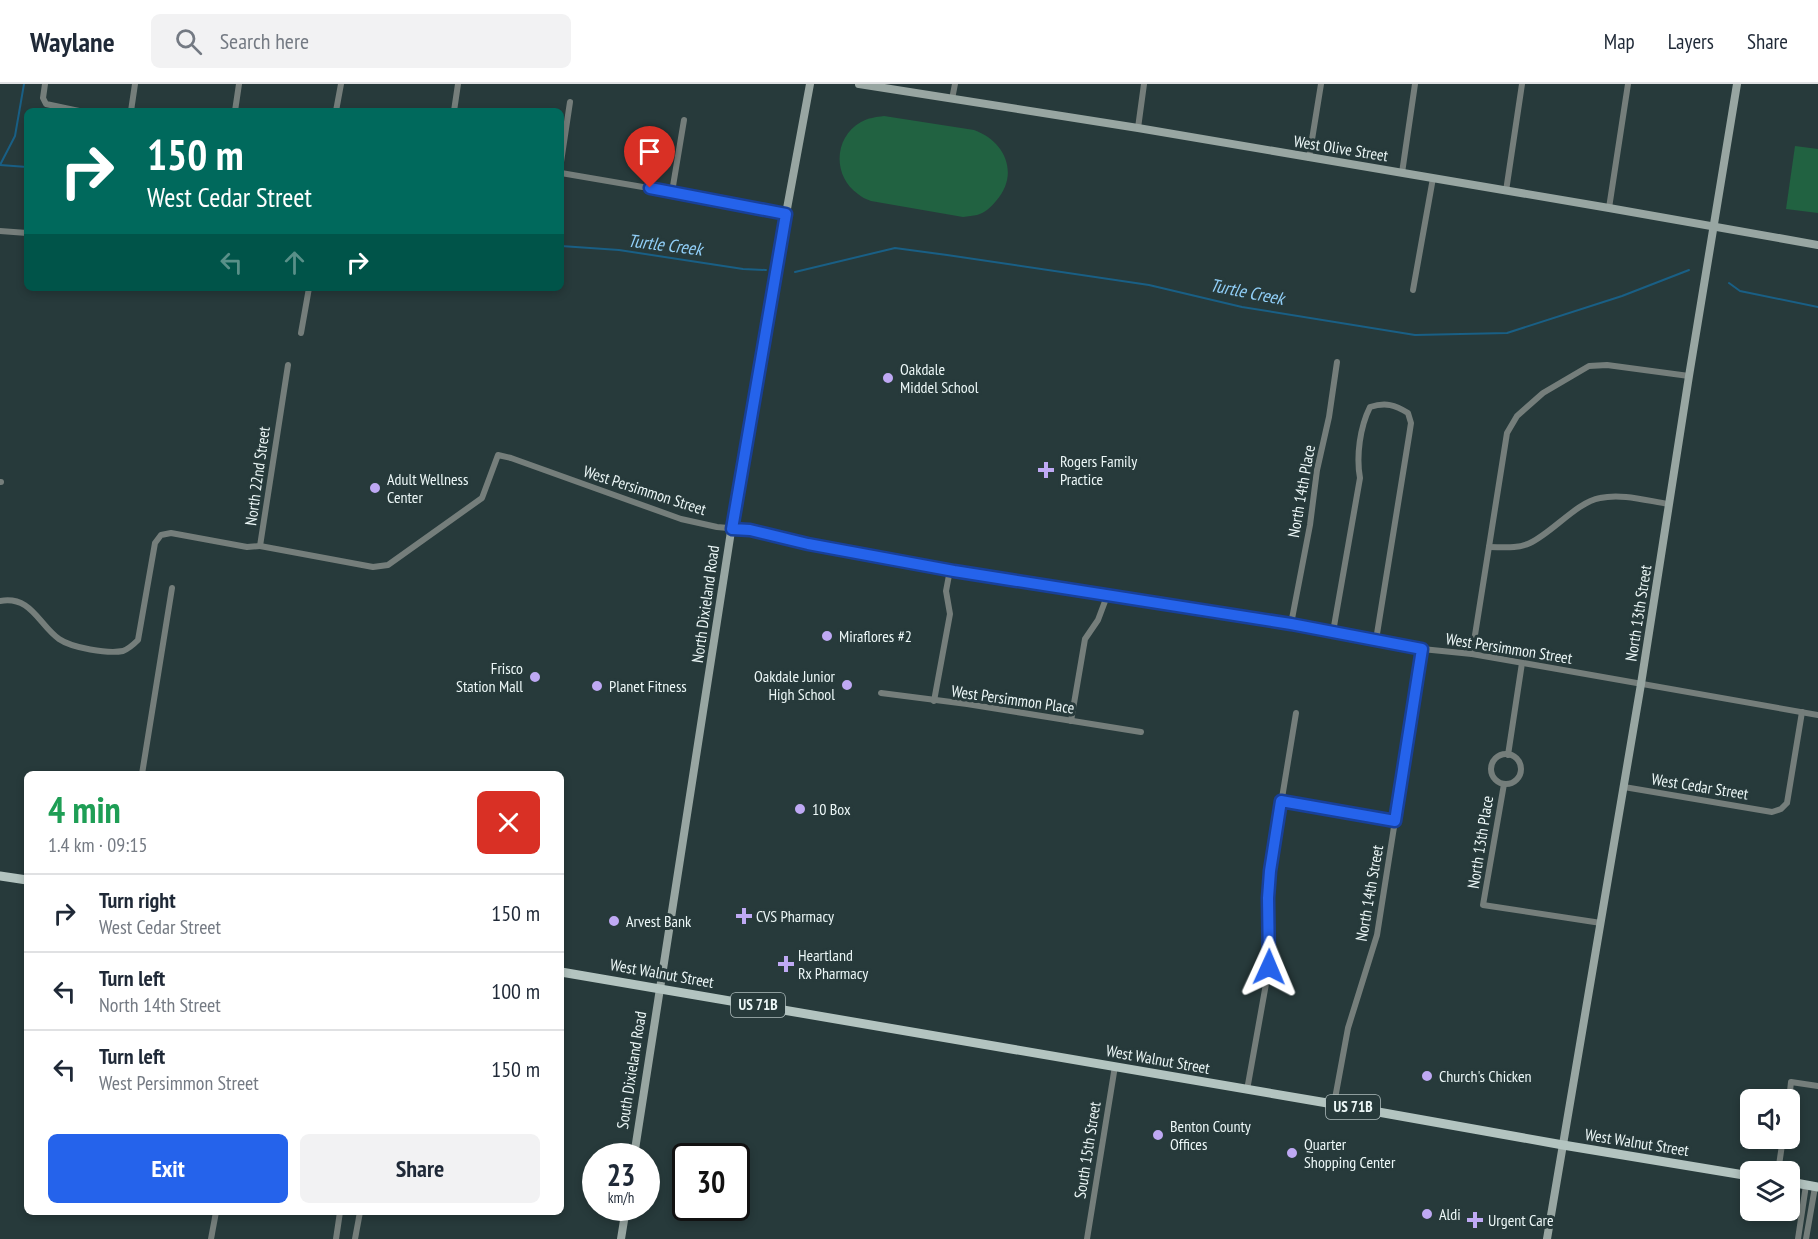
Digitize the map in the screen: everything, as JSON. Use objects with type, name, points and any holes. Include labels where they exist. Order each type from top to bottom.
[{"type":"main road","name":"North Dixieland Road","points":[[659,988],[732,529],[810,84]]},
{"type":"main road","name":"West Olive Street","points":[[859,84],[1609,207],[1818,245]]},
{"type":"main road","name":"North 13th Street","points":[[1547,1239],[1641,684],[1737,84]]},
{"type":"main road","points":[[0,876],[24,880]]},
{"type":"main road","name":"West Walnut Street","points":[[564,972],[1740,1174]]},
{"type":"main road","name":"South Dixieland Road","points":[[636,1143],[659,988]]},
{"type":"main road","points":[[621,1239],[624,1221]]},
{"type":"street","points":[[45,84],[43,98],[46,104],[65,108]]},
{"type":"street","points":[[131,108],[135,84]]},
{"type":"street","points":[[236,108],[240,84]]},
{"type":"street","points":[[337,108],[341,84]]},
{"type":"street","points":[[454,108],[458,84]]},
{"type":"street","points":[[952,99],[955,84]]},
{"type":"street","points":[[1138,128],[1144,84]]},
{"type":"street","points":[[1309,158],[1321,84]]},
{"type":"street","points":[[1402,173],[1416,84]]},
{"type":"street","points":[[1506,190],[1522,84]]},
{"type":"street","points":[[1609,207],[1628,84]]},
{"type":"street","points":[[564,142],[570,102]]},
{"type":"street","points":[[672,192],[684,120]]},
{"type":"street","points":[[564,174],[786,214]]},
{"type":"street","points":[[1413,290],[1433,178]]},
{"type":"street","points":[[0,231],[24,233]]},
{"type":"street","points":[[301,333],[308,291]]},
{"type":"street","name":"North 14th Place","points":[[1291,624],[1337,362]]},
{"type":"street","name":"North 22nd Street","points":[[0,601],[9,599],[22,604],[35,613],[59,639],[70,644],[106,652],[124,651],[138,640],[155,543],[160,535],[171,533],[247,547],[261,546],[288,365]]},
{"type":"street","points":[[1472,654],[1507,433],[1517,416],[1543,393],[1589,366],[1607,365],[1689,376]]},
{"type":"street","points":[[1333,632],[1360,478],[1358,463],[1365,418],[1370,408],[1380,404],[1396,406],[1408,413],[1410,429],[1376,640]]},
{"type":"street","name":"West Persimmon Street","points":[[261,546],[373,567],[388,565],[482,498],[498,455],[681,519],[732,529],[750,530],[808,544],[950,570],[1291,624],[1422,649],[1472,654],[1818,715]]},
{"type":"street","points":[[1489,547],[1518,547],[1532,542],[1598,498],[1616,496],[1669,504]]},
{"type":"street","points":[[934,701],[950,614],[946,591],[950,570]]},
{"type":"street","points":[[142,771],[172,588]]},
{"type":"street","points":[[1071,721],[1085,639],[1098,620],[1107,596]]},
{"type":"street","name":"North 14th Street","points":[[1334,1104],[1348,1028],[1377,935],[1422,649]]},
{"type":"street","name":"North 13th Place","points":[[1508,755],[1522,663]]},
{"type":"street","name":"West Persimmon Place","points":[[881,693],[967,704],[1141,732]]},
{"type":"street","name":"West Cedar Street","points":[[1624,787],[1772,812],[1781,809],[1787,803],[1802,712]]},
{"type":"street","points":[[1247,1090],[1269,967],[1270,871],[1296,713]]},
{"type":"street","name":"North 13th Place","points":[[1508,755],[1518,761],[1520,774],[1514,782],[1504,784],[1492,776],[1491,766],[1496,758],[1508,755]]},
{"type":"street","name":"North 13th Place","points":[[1504,784],[1484,905],[1601,923]]},
{"type":"street","points":[[1281,801],[1395,821]]},
{"type":"street","name":"South 15th Street","points":[[1087,1239],[1115,1066]]},
{"type":"street","points":[[1790,1089],[1791,1082],[1818,1086]]},
{"type":"street","points":[[1798,1239],[1813,1187]]},
{"type":"street","points":[[1806,1239],[1813,1187]]},
{"type":"street","points":[[211,1239],[215,1215]]},
{"type":"street","points":[[336,1239],[340,1215]]},
{"type":"street","points":[[355,1239],[359,1215]]},
{"type":"green space","points":[[884,116],[974,130],[985,135],[1001,150],[1006,160],[1008,170],[1003,191],[985,211],[963,217],[871,201],[861,196],[844,177],[840,167],[841,147],[845,137],[861,122]]},
{"type":"green space","points":[[1795,146],[1818,149],[1818,213],[1786,209]]},
{"type":"waterway","points":[[0,165],[15,136],[24,84]]},
{"type":"waterway","name":"Turtle Creek","points":[[0,165],[24,167]]},
{"type":"waterway","name":"Turtle Creek","points":[[564,246],[619,250],[743,269],[766,270]]},
{"type":"waterway","name":"Turtle Creek","points":[[795,272],[895,248],[1149,285],[1242,307],[1415,335],[1507,333],[1622,296],[1689,270]]},
{"type":"waterway","name":"Turtle Creek","points":[[1729,283],[1740,291],[1818,307]]},
{"type":"place","name":"Oakdale Middel School","points":[[888,378]]},
{"type":"place","name":"Rogers Family Practice","points":[[1046,470]]},
{"type":"place","name":"Adult Wellness Center","points":[[375,488]]},
{"type":"place","name":"Miraflores #2","points":[[827,636]]},
{"type":"place","name":"Frisco Station Mall","points":[[535,677]]},
{"type":"place","name":"Oakdale Junior High School","points":[[847,685]]},
{"type":"place","name":"Planet Fitness","points":[[597,686]]},
{"type":"place","name":"10 Box","points":[[800,809]]},
{"type":"place","name":"CVS Pharmacy","points":[[744,916]]},
{"type":"place","name":"Arvest Bank","points":[[614,921]]},
{"type":"place","name":"Heartland Rx Pharmacy","points":[[786,964]]},
{"type":"place","name":"Church's Chicken","points":[[1427,1076]]},
{"type":"place","name":"Benton County Offices","points":[[1158,1135]]},
{"type":"place","name":"Quarter Shopping Center","points":[[1292,1153]]},
{"type":"place","name":"Aldi","points":[[1427,1214]]},
{"type":"place","name":"Urgent Care","points":[[1475,1220]]},
{"type":"route","points":[[650,188],[786,214],[732,529],[750,530],[808,544],[954,571],[1291,624],[1422,649],[1395,821],[1281,801],[1268,898],[1269,967]]}]
